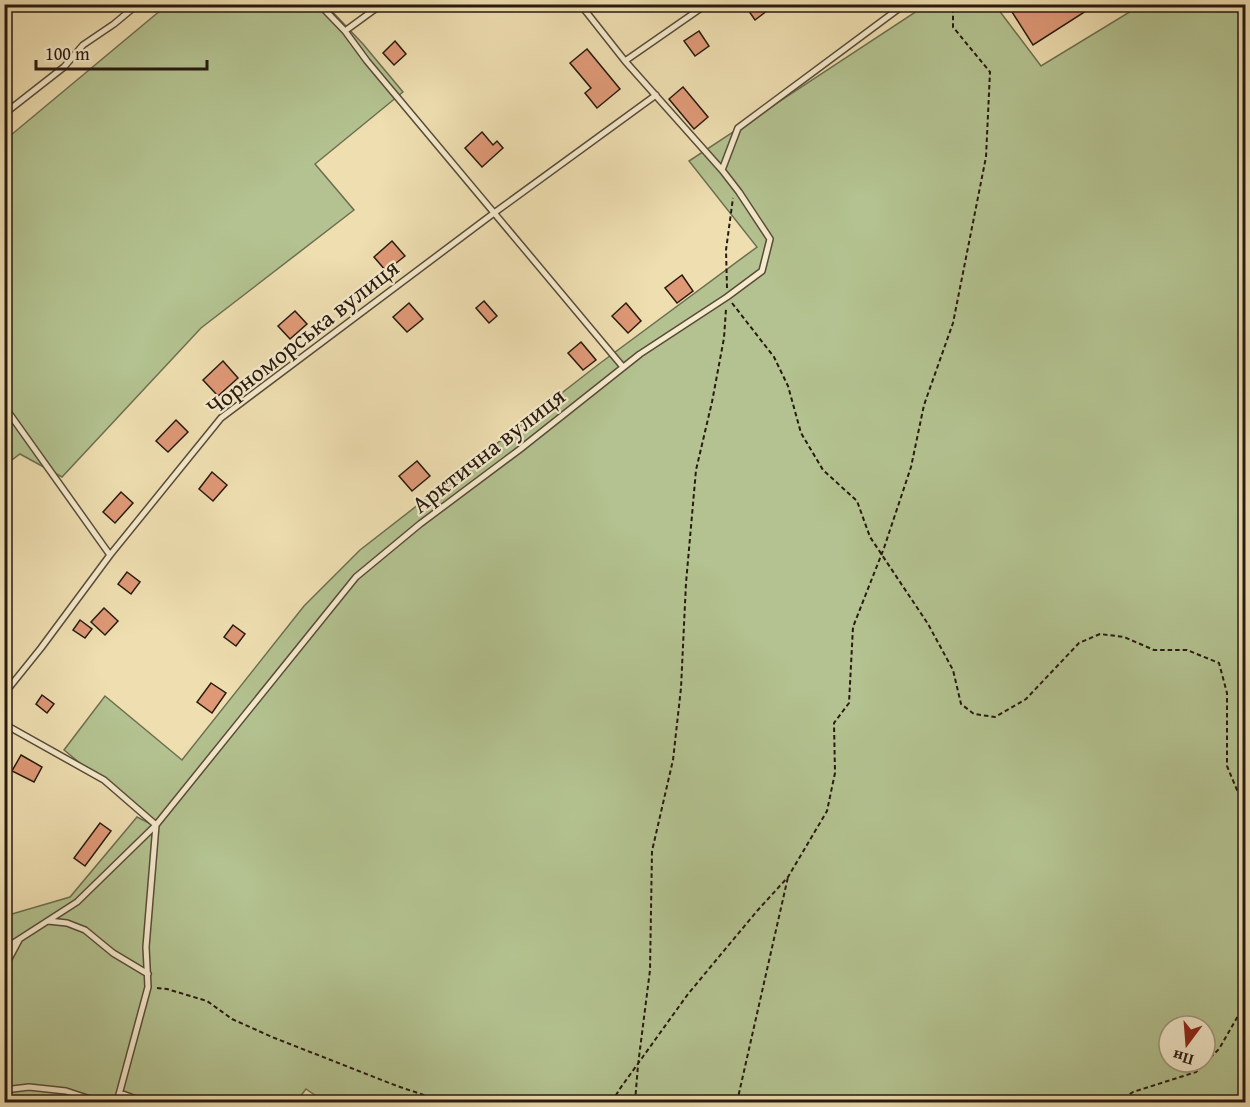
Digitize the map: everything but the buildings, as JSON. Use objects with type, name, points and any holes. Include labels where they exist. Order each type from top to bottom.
[{"type":"lane","points":[[4,114],[64,67],[83,45],[138,4]]},
{"type":"lane","points":[[319,4],[345,31],[367,61],[623,367]]},
{"type":"lane","points":[[345,31],[382,4]]},
{"type":"lane","name":"Арктична вулиця","points":[[4,949],[77,902],[156,825],[356,577],[640,354],[727,297],[762,271],[770,239],[735,186],[625,61],[580,4]]},
{"type":"lane","points":[[625,61],[706,4]]},
{"type":"lane","points":[[722,170],[738,128],[904,4]]},
{"type":"lane","name":"Чорноморська вулиця","points":[[4,694],[110,555],[221,418],[494,213],[656,95]]},
{"type":"lane","points":[[4,406],[110,555]]},
{"type":"lane","points":[[4,724],[104,780],[156,825],[146,947],[148,987],[117,1102]]},
{"type":"lane","points":[[46,921],[67,923],[85,930],[113,953],[148,974]]},
{"type":"lane","points":[[4,968],[20,939]]},
{"type":"lane","points":[[4,1090],[29,1087],[66,1091],[99,1102]]},
{"type":"lane","points":[[120,1092],[144,1102]]},
{"type":"path","points":[[612,1102],[688,994],[757,910],[788,877],[827,811],[835,772],[834,723],[849,704],[853,627],[911,467],[924,405],[953,323],[986,157],[990,72],[953,27],[953,4]]},
{"type":"path","points":[[635,1102],[650,970],[652,851],[673,760],[681,688],[686,583],[696,470],[724,338],[727,297],[726,250],[735,186]]},
{"type":"path","points":[[727,297],[774,357],[788,386],[801,433],[823,470],[857,501],[870,537],[927,624],[953,670],[961,704],[974,714],[996,717],[1026,699],[1079,642],[1100,634],[1124,637],[1154,650],[1187,650],[1219,663],[1227,693],[1227,766],[1237,790],[1245,800]]},
{"type":"path","points":[[737,1102],[788,877]]},
{"type":"path","points":[[1245,916],[1242,937],[1245,982]]},
{"type":"path","points":[[148,987],[167,989],[207,1001],[232,1019],[272,1037],[397,1086],[445,1102]]},
{"type":"path","points":[[1118,1102],[1133,1092],[1196,1072],[1220,1049],[1245,1002]]},
{"type":"green space","points":[[167,5],[326,5],[363,44],[403,92],[315,164],[354,210],[201,328],[62,477],[20,454],[5,465],[5,140]]},
{"type":"green space","points":[[926,5],[995,5],[1041,66],[1141,5],[1245,5],[1245,1102],[325,1102],[306,1089],[296,1102],[5,1102],[5,916],[70,897],[137,817],[159,828],[64,750],[105,696],[182,760],[304,606],[360,550],[599,364],[757,247],[689,161]]}]
